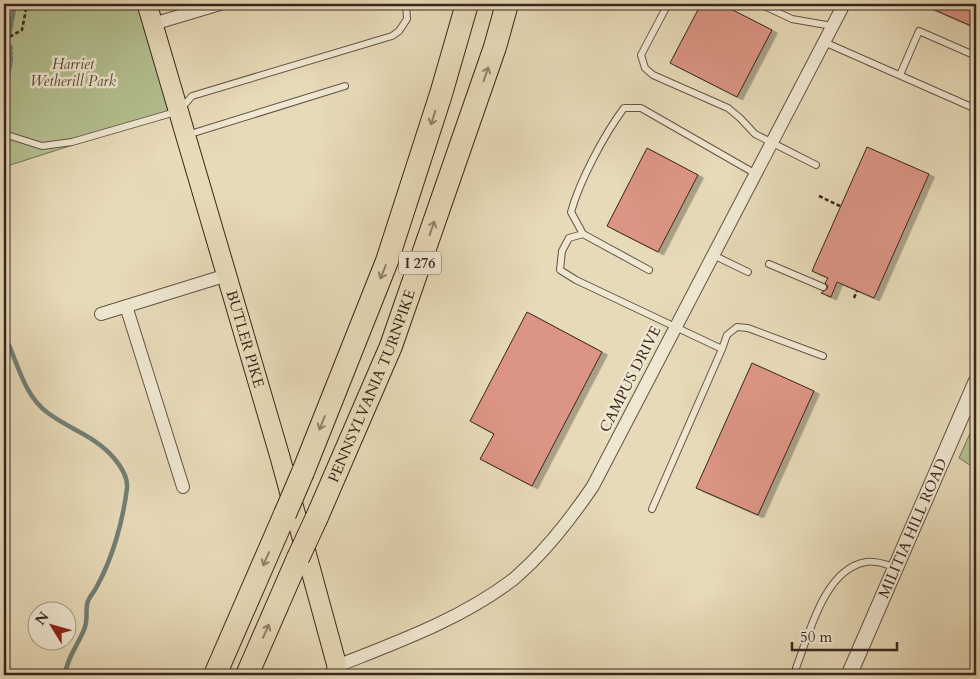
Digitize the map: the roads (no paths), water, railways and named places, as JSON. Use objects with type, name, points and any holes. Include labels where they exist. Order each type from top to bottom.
[{"type":"highway","name":"PENNSYLVANIA TURNPIKE","points":[[215,675],[303,472],[387,261],[441,94],[467,4]]},
{"type":"highway","name":"PENNSYLVANIA TURNPIKE","points":[[247,675],[390,346],[496,47],[507,4]]},
{"type":"main road","name":"BUTLER PIKE","points":[[147,4],[280,457],[337,672]]},
{"type":"street","points":[[153,24],[220,4]]},
{"type":"street","name":"CAMPUS DRIVE","points":[[337,672],[462,613],[512,581],[549,545],[573,515],[593,486],[844,4]]},
{"type":"street","points":[[101,314],[227,275]]},
{"type":"street","points":[[126,306],[183,487]]},
{"type":"street","name":"MILITIA HILL ROAD","points":[[850,675],[976,382]]},
{"type":"lane","points":[[4,134],[42,146],[72,142],[179,111],[192,96],[392,36],[399,31],[408,19],[406,4]]},
{"type":"lane","points":[[668,4],[641,54],[645,68],[653,75],[728,108],[755,134],[816,165]]},
{"type":"lane","points":[[760,4],[792,19],[832,26]]},
{"type":"lane","points":[[900,75],[919,30],[976,56]]},
{"type":"lane","points":[[824,42],[976,110]]},
{"type":"lane","points":[[186,135],[345,86]]},
{"type":"lane","points":[[649,270],[583,234],[571,212],[577,192],[615,121],[624,108],[641,108],[756,174]]},
{"type":"lane","points":[[583,234],[569,238],[562,252],[560,270],[576,280],[722,349]]},
{"type":"lane","points":[[713,255],[748,272]]},
{"type":"lane","points":[[769,264],[823,287]]},
{"type":"lane","points":[[652,509],[727,335],[737,327],[748,328],[823,356]]},
{"type":"lane","points":[[796,675],[796,668],[823,599],[837,578],[856,565],[868,561],[896,567]]},
{"type":"waterway","points":[[9,35],[15,4]]},
{"type":"waterway","points":[[4,117],[11,58],[9,55],[11,48],[8,44]]},
{"type":"waterway","points":[[4,160],[7,217],[4,232]]},
{"type":"waterway","points":[[4,334],[27,387],[39,406],[56,419],[90,438],[106,450],[121,467],[127,484],[123,513],[112,552],[102,576],[88,601],[85,627],[68,662],[65,675]]},
{"type":"park label","name":"Harriet Wetherill Park","points":[[73,72]]}]
